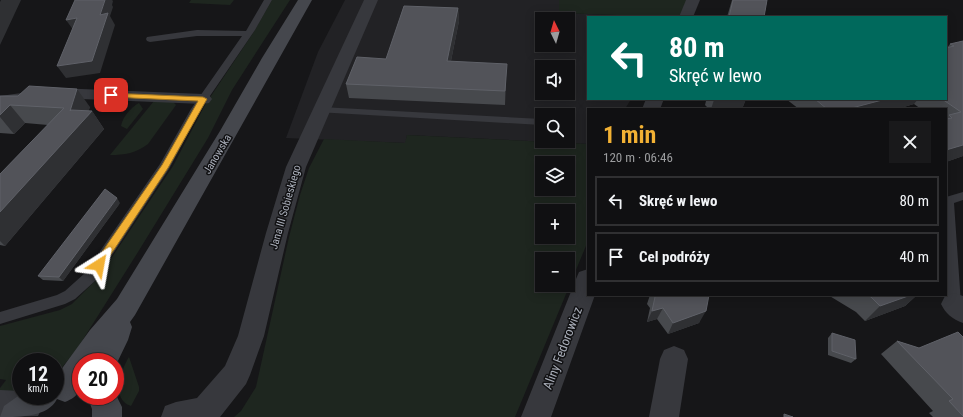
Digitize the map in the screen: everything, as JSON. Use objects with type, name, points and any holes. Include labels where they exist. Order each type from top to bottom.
[{"type":"main road","name":"Janowska","points":[[90,353],[126,307],[305,0]]},
{"type":"main road","name":"Janowska","points":[[108,353],[115,340],[126,307]]},
{"type":"main road","points":[[64,381],[72,374]]},
{"type":"street","name":"Jana III Sobieskiego","points":[[176,417],[202,414],[236,375],[251,336],[277,233],[296,167],[371,0]]},
{"type":"street","points":[[686,16],[693,0]]},
{"type":"street","points":[[0,101],[57,93],[203,99]]},
{"type":"street","name":"Aliny Fedorowicz","points":[[536,417],[587,282]]},
{"type":"street","points":[[664,417],[674,359]]},
{"type":"street","points":[[0,404],[12,402]]},
{"type":"lane","points":[[0,318],[60,300],[70,295],[90,277],[165,166],[203,99],[268,0]]},
{"type":"lane","points":[[150,39],[197,33],[247,34]]},
{"type":"lane","points":[[321,110],[535,122]]},
{"type":"lane","points":[[959,308],[948,201],[963,196]]},
{"type":"shaded area","points":[[191,0],[234,0],[230,5],[189,3]]},
{"type":"shaded area","points":[[272,0],[290,0],[232,90],[208,138],[77,349],[72,353],[64,365],[64,353],[12,353],[12,393],[0,393],[0,388],[6,380],[0,379],[0,326],[60,310],[72,304],[98,278],[173,166],[205,105],[253,33]]},
{"type":"shaded area","points":[[345,0],[559,0],[559,12],[535,12],[535,52],[575,52],[575,14],[644,16],[587,16],[587,100],[630,100],[626,108],[587,108],[587,144],[575,143],[575,108],[535,108],[535,141],[407,135],[406,143],[286,138],[318,52]]},
{"type":"shaded area","points":[[559,0],[687,0],[680,16],[559,12]]},
{"type":"shaded area","points":[[154,101],[173,102],[176,105],[148,144],[139,150],[130,153],[110,155]]},
{"type":"shaded area","points":[[139,103],[143,109],[127,129],[121,126],[127,113]]},
{"type":"shaded area","points":[[407,135],[535,141],[535,148],[575,148],[575,143],[587,144],[587,243],[575,272],[575,252],[535,252],[535,292],[567,292],[515,417],[234,417],[241,411],[256,387],[289,237],[309,168],[324,139],[405,143]]},
{"type":"shaded area","points":[[129,357],[139,387],[139,391],[131,406],[124,401],[124,367]]},
{"type":"building","points":[[75,0],[105,0],[100,15],[108,13],[92,61],[57,66],[77,18],[66,20]]},
{"type":"building","points":[[733,0],[767,0],[764,16],[729,16]]},
{"type":"building","points":[[404,6],[458,8],[447,61],[507,64],[505,91],[346,84],[357,57],[386,59]]},
{"type":"building","points":[[963,41],[963,145],[947,150],[947,119],[952,118],[949,115],[961,112],[943,100],[947,100],[947,48],[954,46],[950,44]]},
{"type":"building","points":[[29,86],[77,89],[70,111],[92,111],[0,212],[0,174],[64,108],[10,105],[0,115],[0,96],[18,96]]},
{"type":"building","points":[[816,100],[882,100],[852,108],[826,108]]},
{"type":"building","points":[[105,189],[117,198],[59,277],[38,276]]},
{"type":"building","points":[[709,296],[706,311],[673,323],[663,308],[652,311],[655,297]]},
{"type":"building","points":[[869,296],[908,296],[880,306]]},
{"type":"building","points":[[958,332],[963,337],[963,416],[949,401],[953,399],[897,341],[919,348]]},
{"type":"building","points":[[832,333],[855,340],[856,359],[832,351]]},
{"type":"building","points":[[784,414],[793,417],[784,417]]},
{"type":"route","points":[[99,265],[165,166],[203,99],[111,95]]}]
